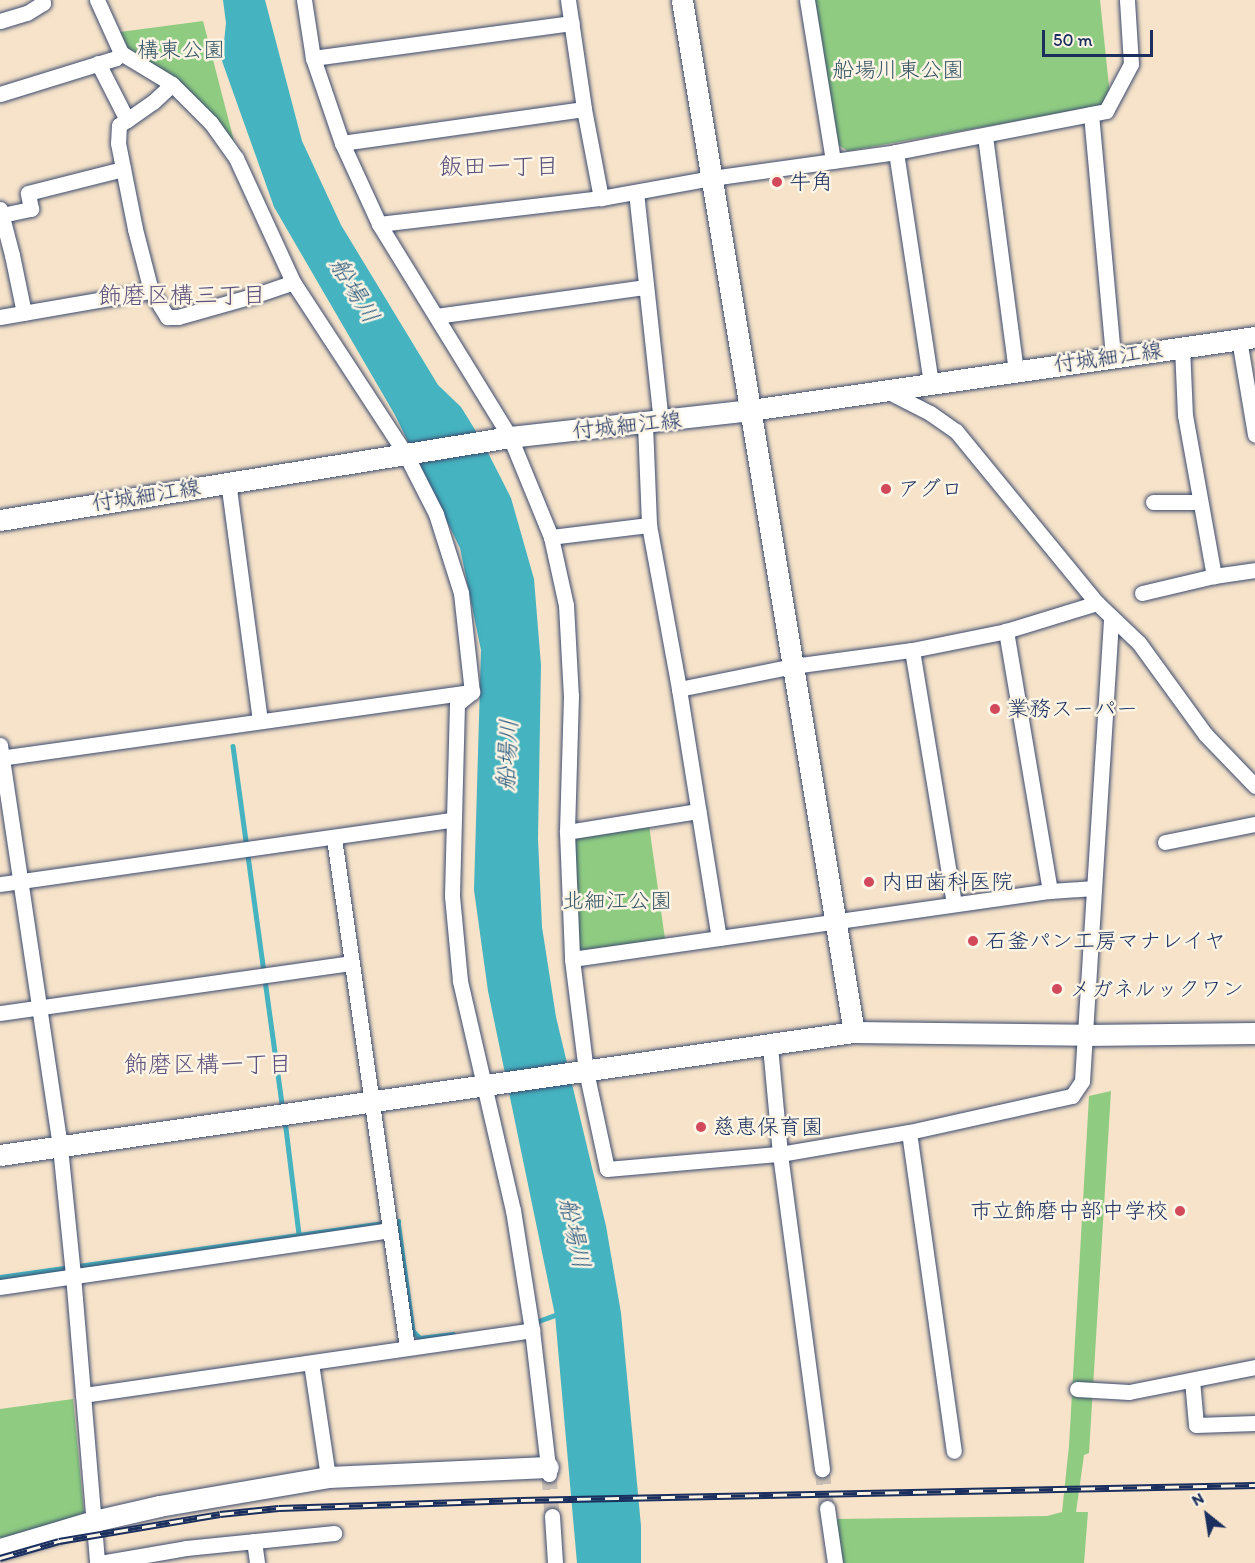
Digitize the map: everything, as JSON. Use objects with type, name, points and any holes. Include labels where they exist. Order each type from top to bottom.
[{"type":"street","points":[[0,21],[27,14],[43,3],[42,0]]},
{"type":"street","points":[[97,0],[121,53],[172,84],[211,123],[236,158],[292,282],[408,454],[436,514],[461,593],[472,692]]},
{"type":"street","points":[[304,0],[313,58],[342,143],[379,224],[436,316],[551,537],[566,604],[571,696],[567,832],[572,959],[586,1071],[607,1169],[780,1154],[909,1132],[1072,1096],[1082,1082],[1111,618]]},
{"type":"street","points":[[568,0],[584,108],[601,198]]},
{"type":"street","points":[[682,0],[854,1032]]},
{"type":"street","points":[[807,0],[833,161]]},
{"type":"street","points":[[379,224],[601,198],[712,178],[896,152],[1106,111],[1131,64],[1127,0]]},
{"type":"street","points":[[313,58],[572,24]]},
{"type":"street","points":[[0,94],[116,58],[121,53]]},
{"type":"street","points":[[98,63],[127,120]]},
{"type":"street","points":[[172,84],[153,102],[119,125],[118,143],[123,169],[151,291],[167,317],[178,317],[256,295],[292,282]]},
{"type":"street","points":[[342,143],[584,108]]},
{"type":"street","points":[[1091,114],[1113,356]]},
{"type":"street","points":[[985,136],[1016,370]]},
{"type":"street","points":[[896,152],[931,383]]},
{"type":"street","points":[[24,313],[1,212],[31,209],[28,193],[123,169]]},
{"type":"street","points":[[636,192],[646,287],[653,423],[649,525],[679,689],[719,938]]},
{"type":"street","points":[[436,316],[646,287]]},
{"type":"street","points":[[0,317],[76,306],[151,291]]},
{"type":"street","points":[[1247,338],[1255,435]]},
{"type":"street","name":"付城細江線","points":[[0,520],[502,439],[751,410],[1247,338]]},
{"type":"street","points":[[1182,347],[1185,415],[1214,576]]},
{"type":"street","points":[[887,391],[930,413],[956,430],[1097,603],[1139,643],[1205,734],[1255,786]]},
{"type":"street","points":[[228,482],[260,720]]},
{"type":"street","points":[[1153,502],[1199,502]]},
{"type":"street","points":[[551,537],[649,525]]},
{"type":"street","points":[[1142,593],[1214,576],[1255,570]]},
{"type":"street","points":[[679,689],[793,666],[912,650],[1006,631],[1097,603]]},
{"type":"street","points":[[1006,631],[1050,891]]},
{"type":"street","points":[[912,650],[954,904]]},
{"type":"street","points":[[334,1533],[254,1541],[154,1558],[99,1563],[74,1275],[60,1147],[22,881],[1,753],[472,692]]},
{"type":"street","points":[[0,1549],[94,1521],[159,1506],[328,1477],[548,1471],[532,1330],[513,1210],[460,981],[452,896],[452,820],[457,704],[472,692]]},
{"type":"street","points":[[567,832],[698,811]]},
{"type":"street","points":[[0,884],[452,820]]},
{"type":"street","points":[[1165,842],[1255,824]]},
{"type":"street","points":[[334,838],[407,1348]]},
{"type":"street","points":[[572,959],[835,920],[1050,891],[1094,888]]},
{"type":"street","points":[[0,1013],[351,963]]},
{"type":"street","points":[[0,1155],[770,1046],[854,1032],[1085,1035],[1255,1033]]},
{"type":"street","points":[[770,1046],[780,1154],[822,1469]]},
{"type":"street","points":[[909,1132],[954,1451]]},
{"type":"street","points":[[0,1287],[390,1230]]},
{"type":"street","points":[[83,1395],[311,1364],[532,1330]]},
{"type":"street","points":[[311,1364],[328,1477]]},
{"type":"street","points":[[1077,1389],[1128,1392],[1255,1367]]},
{"type":"street","points":[[1192,1380],[1196,1425],[1255,1423]]},
{"type":"street","points":[[827,1508],[835,1563]]},
{"type":"street","points":[[552,1516],[555,1563]]},
{"type":"street","points":[[254,1541],[257,1563]]},
{"type":"green space","name":"船場川東公園","points":[[814,0],[1100,0],[1110,96],[1106,105],[848,151],[838,145]]},
{"type":"green space","name":"構東公園","points":[[203,21],[234,141],[193,94],[173,76],[130,52],[120,32]]},
{"type":"green space","name":"北細江公園","points":[[649,825],[665,939],[584,950],[578,948],[572,841],[575,837]]},
{"type":"green space","points":[[1111,1091],[1089,1453],[1084,1455],[1076,1512],[1088,1512],[1084,1563],[839,1563],[833,1519],[1047,1516],[1062,1512],[1069,1446],[1089,1096]]},
{"type":"green space","points":[[73,1399],[84,1513],[4,1540],[0,1537],[0,1409]]},
{"type":"water","name":"船場川","points":[[223,0],[265,0],[302,141],[341,225],[438,385],[461,407],[482,441],[511,498],[534,579],[541,665],[538,839],[542,927],[556,1017],[606,1226],[621,1313],[641,1526],[641,1563],[577,1563],[555,1315],[488,991],[474,890],[481,650],[460,548],[395,415],[274,207],[222,61],[226,23]]},
{"type":"waterway","points":[[233,746],[283,1109]]},
{"type":"waterway","points":[[285,1120],[299,1234]]},
{"type":"waterway","points":[[0,1277],[398,1221],[413,1331],[420,1338],[453,1334]]},
{"type":"waterway","points":[[533,1323],[561,1313]]},
{"type":"tunnel","points":[[822,1469],[827,1508]]},
{"type":"tunnel","points":[[549,1474],[552,1516]]},
{"type":"railway","points":[[0,1558],[59,1541],[220,1514],[279,1508],[521,1500],[1255,1485]]},
{"type":"place","name":"牛角","points":[[777,182]]},
{"type":"place","name":"アグロ","points":[[886,489]]},
{"type":"place","name":"業務スーパー","points":[[995,709]]},
{"type":"place","name":"内田歯科医院","points":[[869,882]]},
{"type":"place","name":"石釜パン工房マナレイヤ","points":[[973,941]]},
{"type":"place","name":"メガネルックワン","points":[[1057,989]]},
{"type":"place","name":"慈恵保育園","points":[[701,1127]]},
{"type":"place","name":"市立飾磨中部中学校","points":[[1180,1211]]},
{"type":"district","name":"飯田一丁目","points":[[499,166]]},
{"type":"district","name":"飾磨区構三丁目","points":[[182,295]]},
{"type":"district","name":"飾磨区構一丁目","points":[[208,1064]]}]
